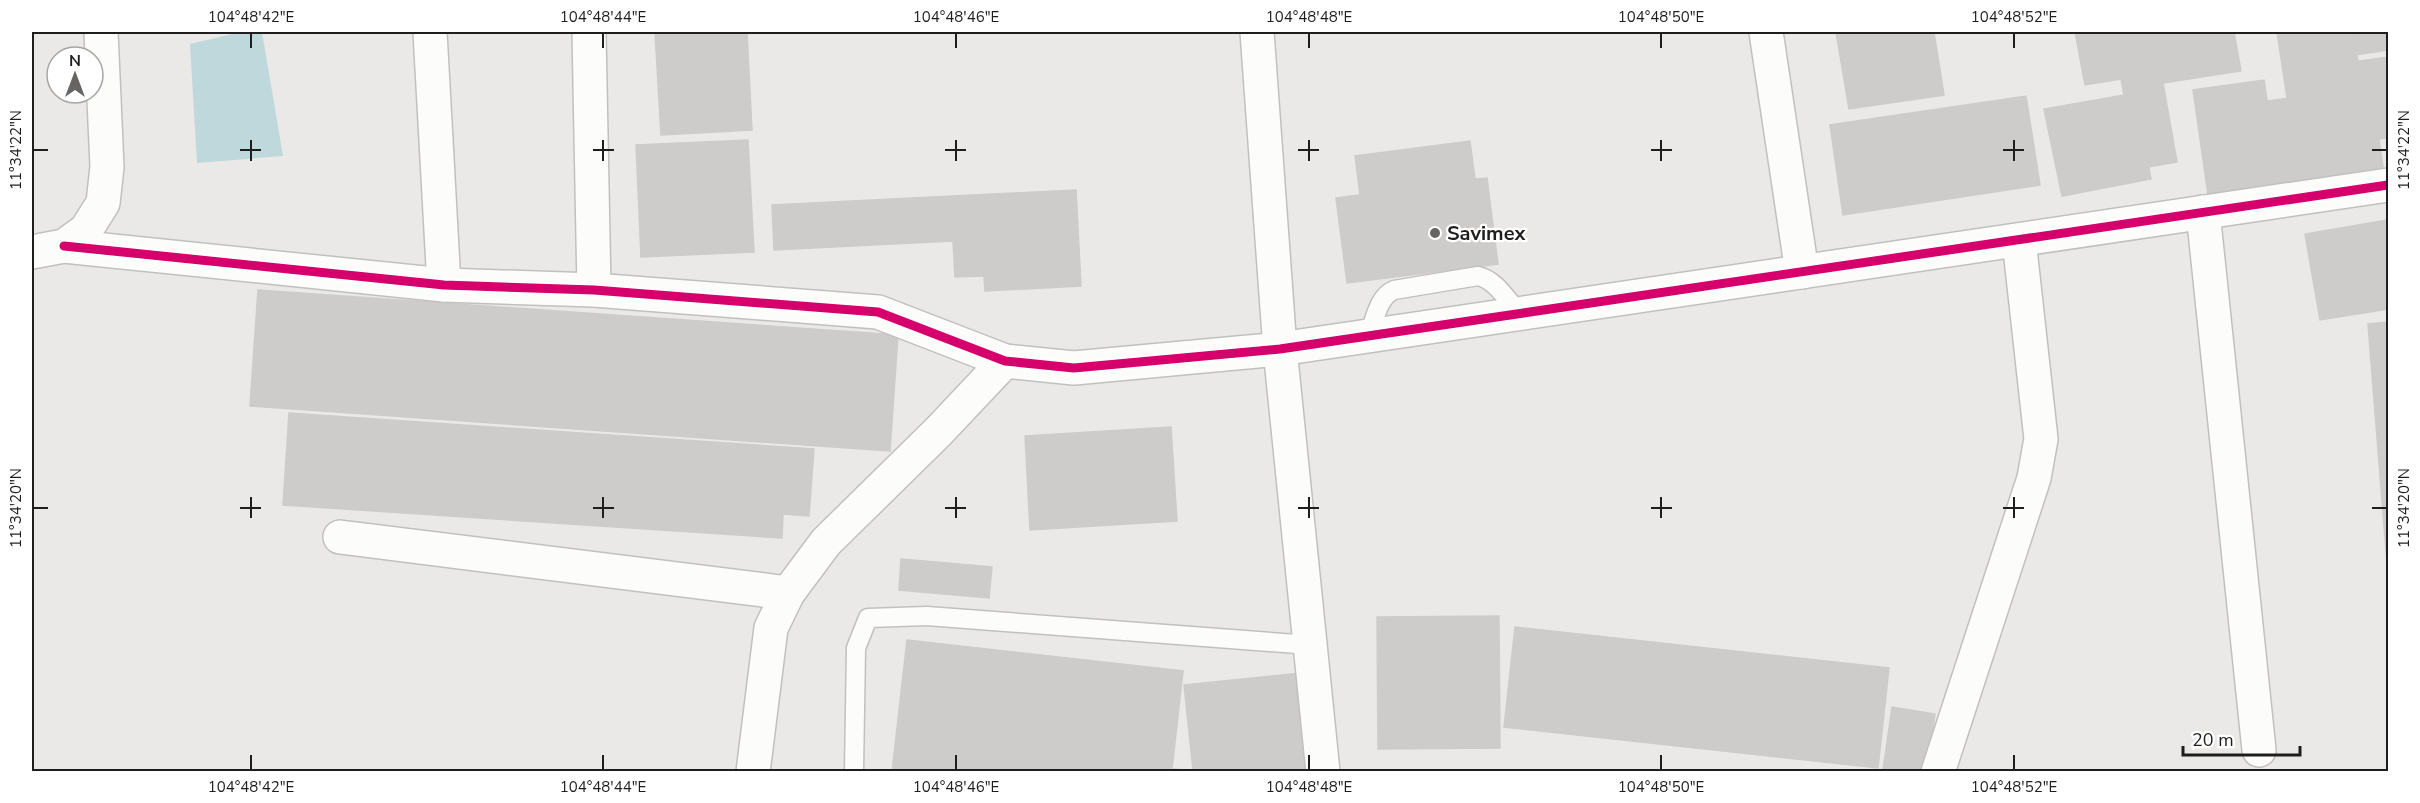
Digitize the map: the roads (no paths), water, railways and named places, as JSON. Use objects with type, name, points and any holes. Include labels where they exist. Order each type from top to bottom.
[{"type":"street","points":[[64,246],[86,230],[103,203],[107,167],[101,32]]},
{"type":"street","points":[[430,32],[444,285]]},
{"type":"street","points":[[589,32],[594,290]]},
{"type":"street","points":[[1257,32],[1280,349],[1323,771]]},
{"type":"street","points":[[1766,32],[1802,272]]},
{"type":"street","points":[[32,252],[64,246],[444,285],[594,290],[878,312],[1005,361],[1074,368],[1280,349],[2388,185]]},
{"type":"street","points":[[2203,212],[2259,750]]},
{"type":"street","points":[[1938,771],[2031,489],[2041,439],[2019,240]]},
{"type":"street","points":[[753,771],[771,628],[788,593],[826,542],[938,432],[1005,361]]},
{"type":"street","points":[[340,537],[788,593]]},
{"type":"lane","points":[[1369,335],[1382,299],[1387,293],[1478,276],[1492,283],[1519,313]]},
{"type":"lane","points":[[854,771],[856,648],[868,618],[927,616],[1310,645]]},
{"type":"water","points":[[241,32],[262,32],[283,156],[197,163],[190,44]]},
{"type":"place","name":"Savimex","points":[[1435,233]]}]
